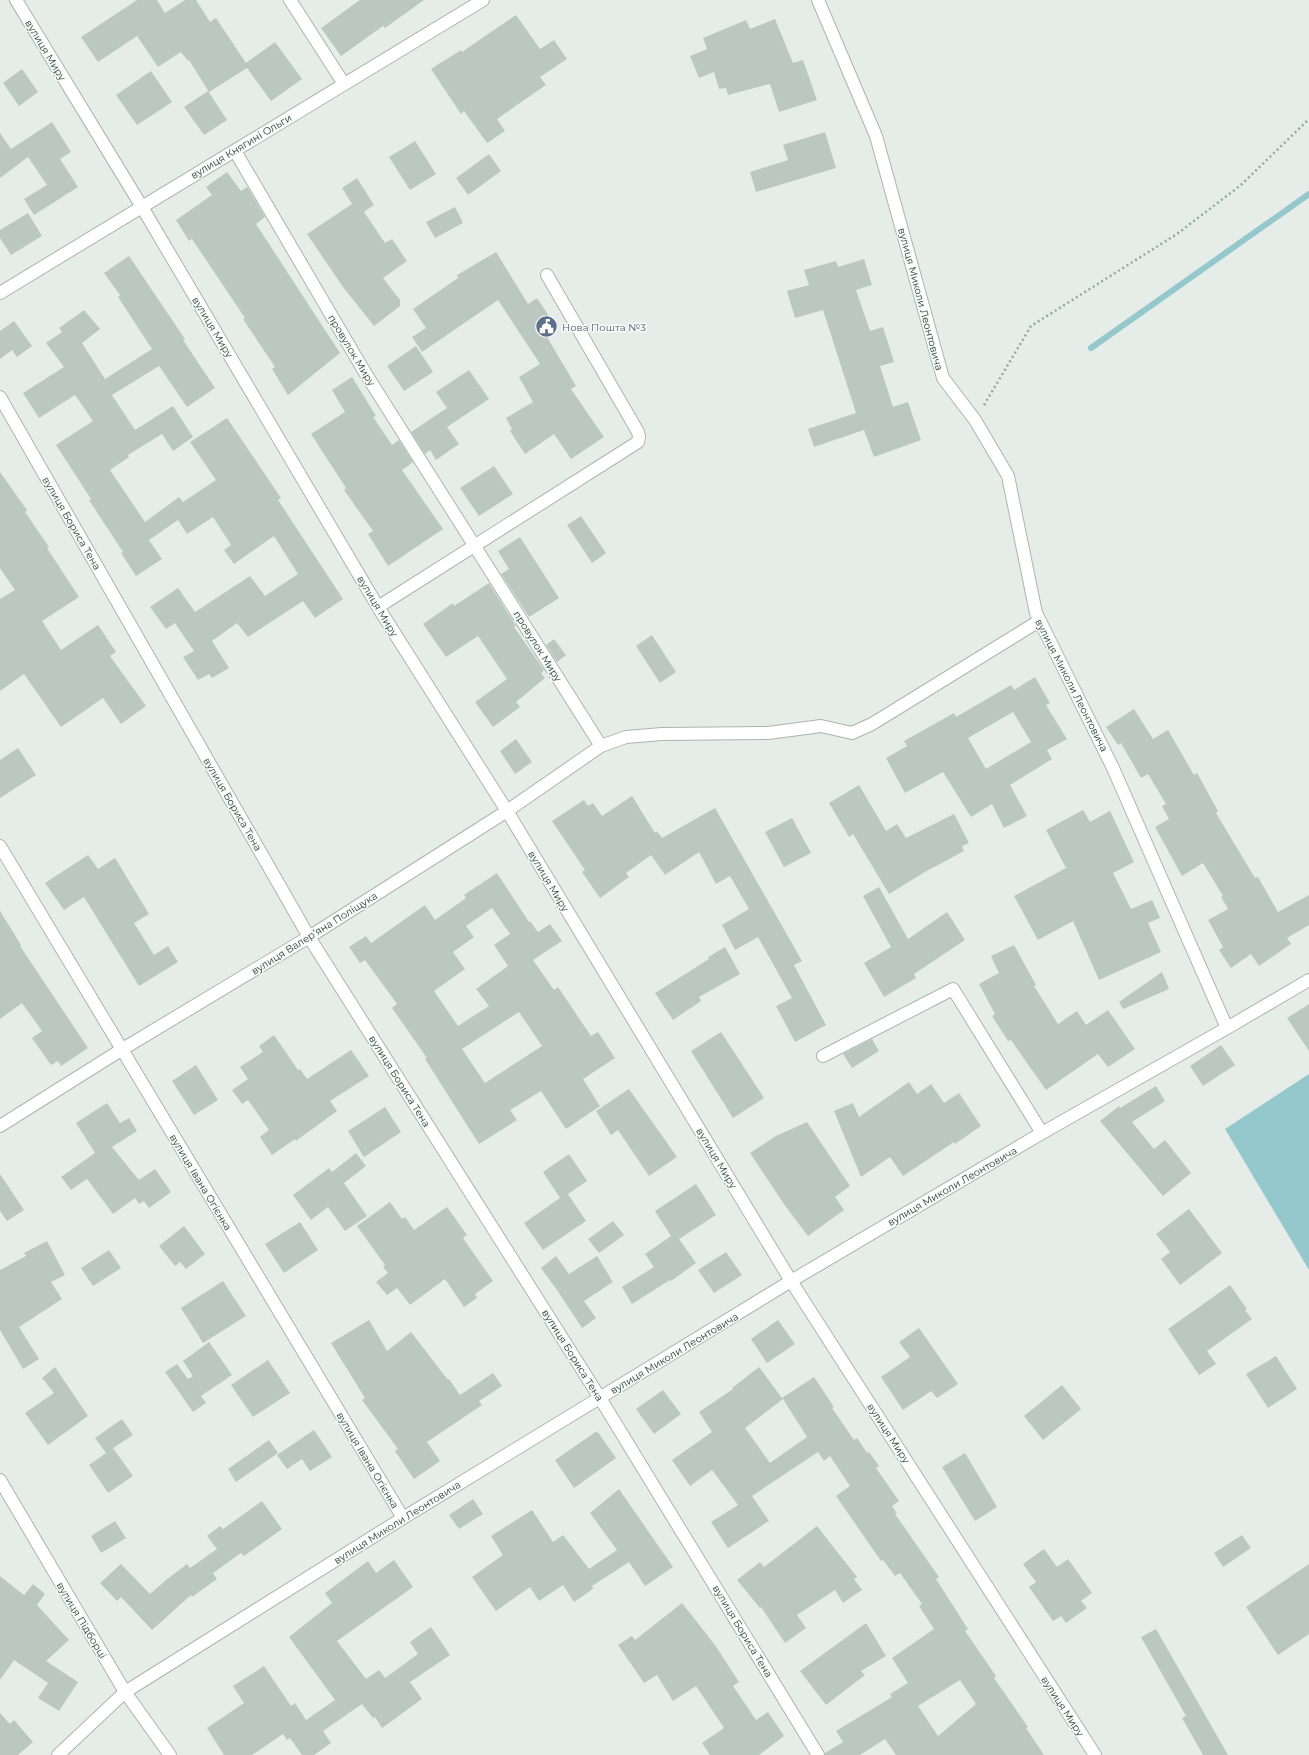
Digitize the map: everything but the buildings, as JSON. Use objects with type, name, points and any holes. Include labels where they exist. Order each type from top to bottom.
[{"type":"street","name":"вулиця Миру","points":[[16,0],[142,207],[378,607],[507,811],[791,1281],[1095,1755]]},
{"type":"street","points":[[290,0],[344,84]]},
{"type":"street","name":"вулиця Княгині Ольги","points":[[0,293],[483,0]]},
{"type":"street","name":"вулиця Миколи Леонтовича","points":[[818,0],[876,136],[943,378],[975,420],[1008,476],[1036,614],[1113,768],[1227,1028]]},
{"type":"street","name":"провулок Миру","points":[[234,150],[364,371],[601,746]]},
{"type":"street","points":[[378,607],[638,442],[638,432],[547,275]]},
{"type":"street","name":"вулиця Бориса Тена","points":[[0,397],[309,937],[600,1398],[818,1755]]},
{"type":"street","name":"вулиця Валерʼяна Поліщука","points":[[0,1126],[121,1050],[309,937],[507,811],[601,746],[626,737],[662,734],[768,733],[821,726],[852,733],[872,724],[1039,621]]},
{"type":"street","name":"вулиця Івана Огієнка","points":[[0,846],[403,1518]]},
{"type":"street","name":"вулиця Миколи Леонтовича","points":[[58,1755],[125,1692],[403,1518],[791,1281],[1042,1133],[1309,980]]},
{"type":"street","points":[[823,1056],[953,989],[1042,1133]]},
{"type":"street","name":"вулиця Підборці","points":[[0,1480],[125,1692],[170,1755]]},
{"type":"path","points":[[975,420],[1031,326],[1177,234],[1241,185],[1309,119]]},
{"type":"water","points":[[1309,1074],[1309,1270],[1225,1129]]},
{"type":"waterway","points":[[1091,348],[1309,194]]},
{"type":"place","name":"Нова Пошта №3","points":[[547,327]]}]
